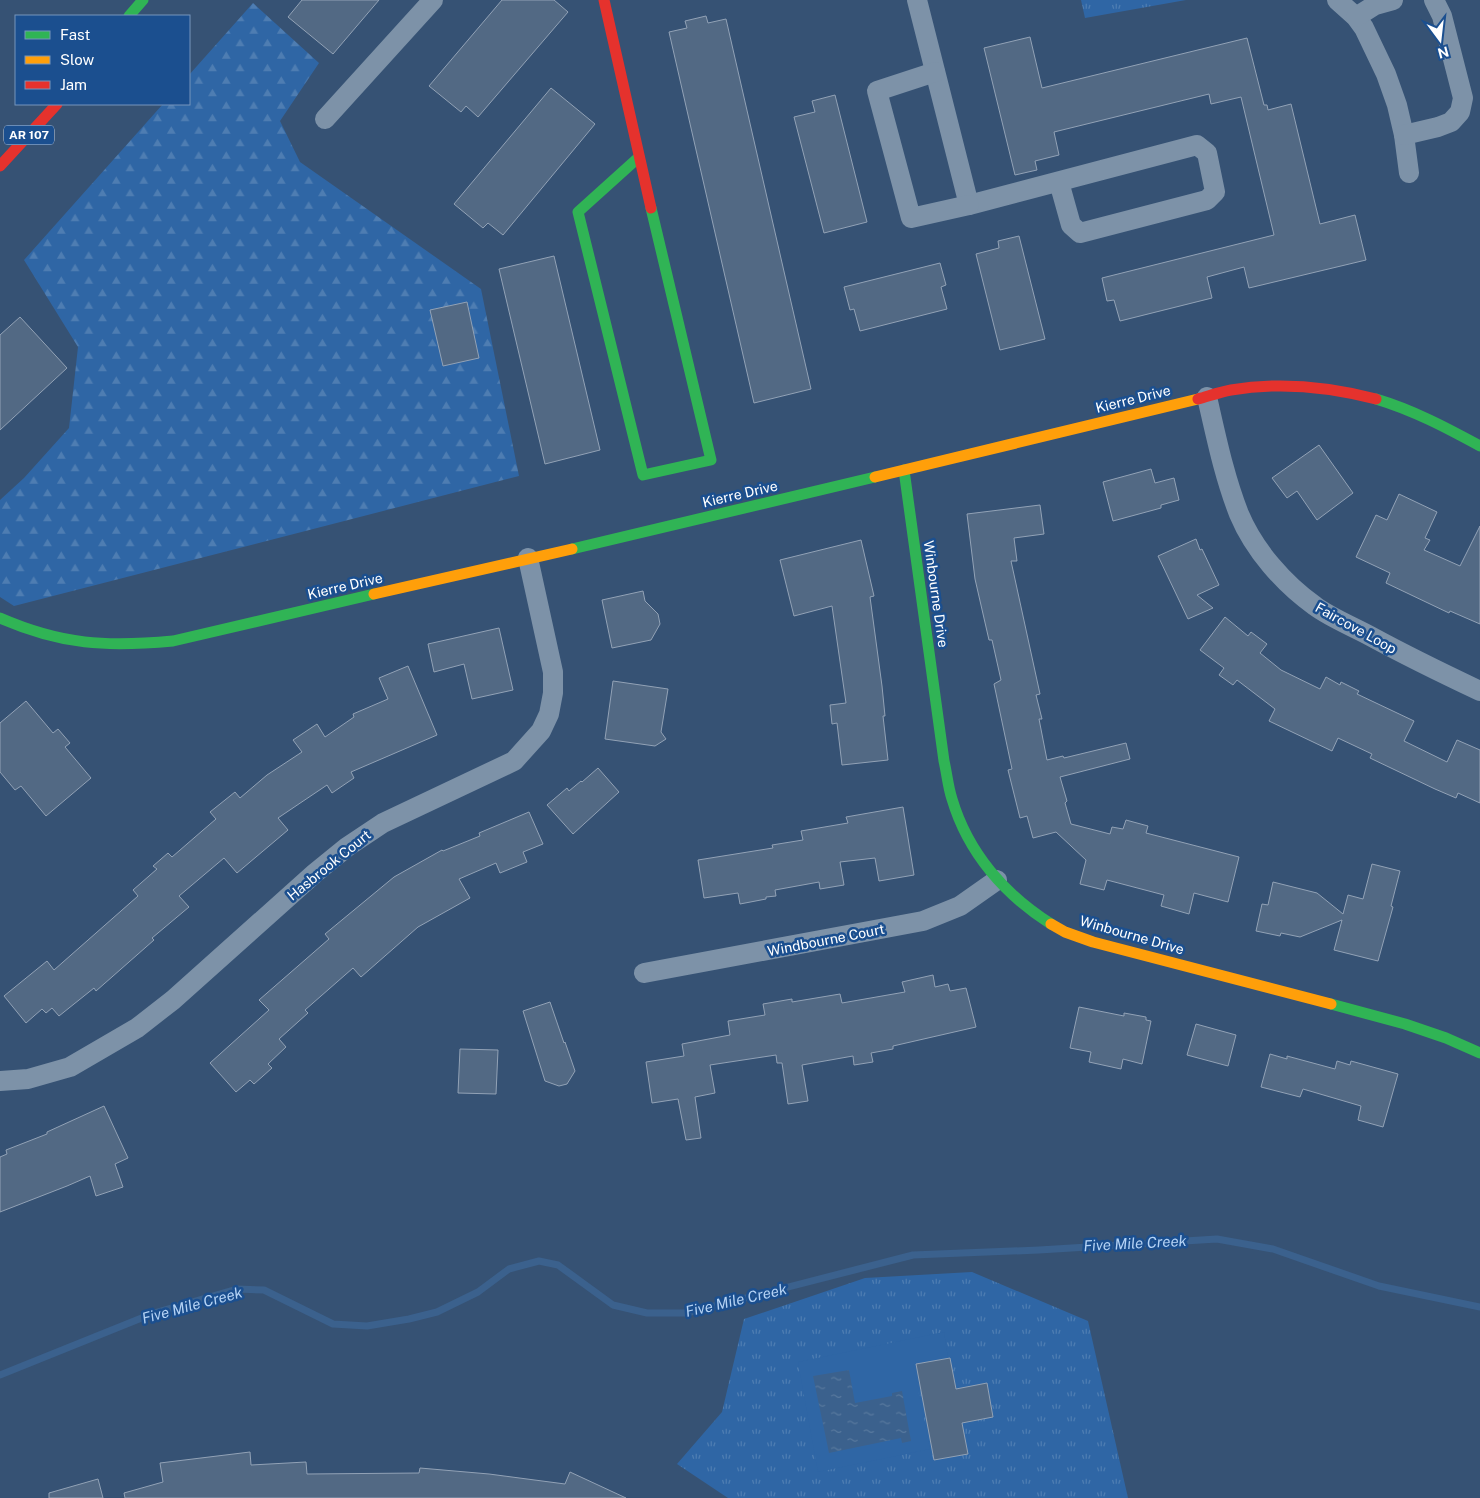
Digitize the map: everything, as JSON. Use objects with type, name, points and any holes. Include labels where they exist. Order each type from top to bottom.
[{"type":"street","points":[[130,15],[143,0]]},
{"type":"street","points":[[325,119],[433,0]]},
{"type":"street","points":[[604,0],[711,460],[643,475],[578,212],[639,157]]},
{"type":"street","points":[[917,0],[969,205]]},
{"type":"street","points":[[1337,0],[1356,17],[1364,28],[1386,74],[1404,135],[1409,173]]},
{"type":"street","points":[[1356,17],[1375,5],[1393,0]]},
{"type":"street","points":[[1404,135],[1450,122],[1460,112],[1463,98],[1442,16],[1434,0]]},
{"type":"street","points":[[936,72],[877,91],[911,218],[969,205],[1197,145],[1207,153],[1215,192],[1207,200],[1080,233],[1071,224],[1059,182]]},
{"type":"street","name":"AR 107","points":[[0,166],[55,105]]},
{"type":"street","name":"Kierre Drive","points":[[0,618],[22,629],[60,640],[75,642],[126,645],[173,641],[713,516],[1232,390],[1277,386],[1312,388],[1376,399],[1417,414],[1480,446]]},
{"type":"street","name":"Faircove Loop","points":[[1207,397],[1239,515],[1258,548],[1273,568],[1289,585],[1316,607],[1400,652],[1480,691]]},
{"type":"street","name":"Winbourne Drive","points":[[904,470],[944,762],[952,799],[969,842],[988,871],[1018,900],[1045,921],[1065,932],[1094,942],[1405,1024],[1480,1052]]},
{"type":"street","name":"Hasbrook Court","points":[[0,1081],[28,1079],[70,1067],[137,1028],[173,1000],[315,873],[347,847],[383,823],[514,760],[541,731],[549,714],[554,693],[553,672],[528,558]]},
{"type":"street","name":"Windbourne Court","points":[[644,973],[923,921],[960,906],[997,880]]},
{"type":"green space","points":[[1081,0],[1186,0],[1085,18]]},
{"type":"green space","points":[[253,3],[319,63],[280,121],[300,162],[481,289],[519,476],[14,606],[0,597],[0,500],[24,478],[69,428],[78,347],[24,260],[162,105],[190,105],[190,74]]},
{"type":"green space","points":[[972,1272],[1088,1321],[1128,1498],[728,1498],[677,1464],[722,1412],[744,1319],[865,1278]]},
{"type":"green space","points":[[944,1332],[948,1358],[913,1365],[930,1449],[818,1472],[798,1362]]},
{"type":"water","points":[[849,1370],[855,1403],[892,1396],[892,1393],[902,1391],[911,1441],[902,1443],[901,1438],[829,1453],[813,1376]]},
{"type":"building","points":[[302,0],[379,0],[333,54],[288,17]]},
{"type":"building","points":[[502,0],[554,0],[568,12],[478,117],[466,106],[461,112],[429,86]]},
{"type":"building","points":[[706,16],[708,23],[726,19],[811,389],[754,403],[669,32],[687,28],[685,21]]},
{"type":"building","points":[[1030,37],[1042,88],[1247,38],[1264,105],[1267,105],[1268,110],[1291,104],[1320,224],[1355,215],[1366,260],[1249,288],[1244,267],[1207,277],[1212,298],[1120,321],[1114,300],[1107,301],[1102,278],[1274,235],[1241,97],[1211,104],[1209,94],[1054,132],[1059,155],[1035,161],[1037,170],[1015,175],[984,48]]},
{"type":"building","points":[[551,88],[595,124],[503,235],[488,223],[483,228],[454,204]]},
{"type":"building","points":[[835,95],[867,222],[824,233],[794,117],[815,112],[812,101]]},
{"type":"building","points":[[1019,236],[1045,339],[1000,350],[976,254],[999,248],[998,241]]},
{"type":"building","points":[[554,256],[600,450],[545,464],[499,269]]},
{"type":"building","points":[[940,263],[946,285],[941,287],[947,309],[860,331],[854,309],[850,310],[844,287]]},
{"type":"building","points":[[467,302],[479,358],[443,366],[430,310]]},
{"type":"building","points":[[20,317],[67,368],[0,430],[0,335]]},
{"type":"building","points":[[1319,445],[1353,493],[1317,520],[1297,491],[1287,498],[1272,478]]},
{"type":"building","points":[[1151,469],[1155,483],[1174,478],[1179,500],[1161,505],[1161,508],[1113,521],[1103,482]]},
{"type":"building","points":[[1399,494],[1437,512],[1425,538],[1430,540],[1424,550],[1460,566],[1480,526],[1480,624],[1450,611],[1449,613],[1386,583],[1390,573],[1356,557],[1376,515],[1387,520]]},
{"type":"building","points":[[1040,505],[1044,534],[1014,538],[1017,561],[1011,561],[1040,694],[1036,695],[1042,719],[1039,719],[1047,760],[1063,756],[1064,758],[1126,743],[1130,759],[1060,777],[1071,824],[1110,834],[1112,827],[1123,829],[1126,820],[1148,826],[1146,833],[1239,857],[1228,902],[1194,893],[1189,914],[1161,906],[1164,895],[1107,880],[1104,890],[1080,884],[1086,860],[1056,832],[1033,838],[1027,816],[1020,818],[1008,770],[1012,769],[994,684],[1001,680],[992,640],[989,640],[975,579],[967,514]]},
{"type":"building","points":[[1196,539],[1219,585],[1197,595],[1213,608],[1188,619],[1158,556]]},
{"type":"building","points":[[861,540],[874,596],[870,597],[882,686],[888,760],[842,765],[837,723],[832,724],[830,705],[846,703],[832,606],[794,616],[780,560]]},
{"type":"building","points":[[643,591],[645,601],[658,614],[660,624],[651,640],[612,648],[602,600]]},
{"type":"building","points":[[1225,617],[1248,636],[1251,632],[1267,644],[1260,653],[1281,670],[1320,689],[1326,677],[1340,685],[1341,682],[1359,691],[1357,694],[1414,721],[1404,741],[1447,762],[1457,740],[1480,750],[1480,803],[1458,793],[1456,798],[1435,789],[1370,758],[1372,754],[1338,738],[1332,751],[1269,721],[1275,709],[1237,680],[1233,685],[1219,675],[1224,668],[1200,650]]},
{"type":"building","points":[[499,628],[513,690],[472,699],[464,664],[434,672],[428,644]]},
{"type":"building","points":[[408,666],[437,735],[351,772],[354,778],[332,793],[327,785],[278,818],[288,830],[237,873],[224,858],[179,896],[189,907],[152,938],[154,940],[96,991],[94,988],[59,1016],[52,1008],[46,1013],[42,1009],[26,1023],[4,996],[47,961],[54,970],[138,896],[133,890],[157,869],[153,866],[168,853],[172,857],[216,819],[210,812],[235,792],[240,798],[267,775],[302,752],[293,740],[317,724],[325,737],[354,717],[353,714],[388,699],[379,678]]},
{"type":"building","points":[[613,681],[668,689],[661,732],[666,739],[655,746],[605,739]]},
{"type":"building","points":[[26,701],[53,733],[58,729],[70,743],[65,747],[91,778],[46,816],[21,786],[15,790],[0,772],[0,723]]},
{"type":"building","points":[[598,768],[619,792],[573,834],[547,805],[567,788],[569,791]]},
{"type":"building","points":[[903,807],[914,875],[879,881],[875,858],[840,862],[844,885],[820,889],[819,882],[775,890],[776,896],[740,904],[738,893],[704,898],[698,860],[773,848],[772,845],[803,840],[801,831],[848,823],[846,817]]},
{"type":"building","points":[[529,812],[543,844],[523,852],[527,862],[500,873],[496,863],[459,879],[470,898],[418,927],[361,977],[353,968],[305,1010],[308,1013],[279,1039],[286,1047],[268,1064],[272,1068],[254,1084],[250,1080],[236,1092],[210,1063],[269,1010],[259,1000],[329,939],[325,934],[394,877],[442,850],[480,836],[479,833]]},
{"type":"building","points":[[1372,864],[1400,871],[1391,906],[1393,907],[1378,961],[1334,950],[1342,920],[1300,937],[1281,933],[1280,936],[1256,931],[1262,904],[1268,905],[1273,882],[1317,893],[1343,914],[1348,895],[1363,899]]},
{"type":"building","points":[[933,975],[935,987],[948,984],[950,991],[966,988],[976,1027],[893,1046],[893,1049],[871,1053],[873,1062],[854,1065],[853,1056],[802,1065],[808,1101],[788,1104],[782,1063],[777,1063],[776,1055],[710,1065],[715,1093],[695,1097],[701,1138],[686,1140],[678,1099],[652,1103],[646,1062],[684,1056],[682,1044],[730,1035],[728,1021],[765,1015],[763,1004],[792,999],[792,1002],[840,994],[842,1003],[905,992],[902,982]]},
{"type":"building","points":[[550,1002],[575,1071],[567,1084],[559,1086],[545,1081],[523,1011]]},
{"type":"building","points":[[1079,1007],[1124,1016],[1124,1013],[1146,1017],[1146,1020],[1151,1021],[1142,1064],[1123,1059],[1121,1069],[1089,1062],[1091,1052],[1070,1048]]},
{"type":"building","points":[[1196,1024],[1236,1035],[1228,1066],[1187,1055]]},
{"type":"building","points":[[460,1049],[498,1050],[496,1094],[458,1093]]},
{"type":"building","points":[[1270,1054],[1287,1059],[1287,1056],[1335,1069],[1337,1061],[1350,1065],[1351,1061],[1398,1074],[1383,1127],[1358,1120],[1361,1106],[1303,1089],[1300,1097],[1261,1087]]},
{"type":"building","points":[[104,1106],[128,1158],[115,1164],[123,1187],[96,1196],[90,1176],[0,1212],[0,1157],[7,1154],[6,1150],[47,1134],[47,1132]]},
{"type":"building","points":[[950,1358],[956,1389],[987,1383],[993,1417],[962,1423],[968,1454],[934,1460],[916,1364]]},
{"type":"building","points":[[250,1452],[251,1465],[306,1462],[307,1474],[419,1473],[420,1468],[489,1474],[565,1484],[570,1472],[626,1498],[125,1498],[124,1493],[163,1482],[160,1463]]},
{"type":"building","points":[[98,1479],[103,1498],[49,1498],[49,1493]]},
{"type":"waterway","name":"Five Mile Creek","points":[[0,1375],[154,1313],[237,1289],[264,1290],[333,1324],[367,1326],[437,1312],[478,1292],[509,1269],[539,1261],[558,1265],[613,1305],[647,1313],[687,1313],[913,1255],[1039,1250],[1217,1239],[1273,1249],[1379,1286],[1480,1307]]},
{"type":"traffic: fast","points":[[130,15],[143,0]]},
{"type":"traffic: fast","points":[[639,157],[578,212],[643,475],[711,460],[651,208]]},
{"type":"traffic: fast","points":[[1376,399],[1416,414],[1480,446]]},
{"type":"traffic: fast","points":[[904,470],[949,790],[959,819],[968,837],[990,871],[1018,900],[1051,924]]},
{"type":"traffic: fast","points":[[572,549],[875,477]]},
{"type":"traffic: fast","points":[[0,618],[22,627],[64,639],[126,644],[149,643],[173,641],[374,594]]},
{"type":"traffic: fast","points":[[1331,1004],[1405,1024],[1446,1038],[1480,1053]]},
{"type":"traffic: slow","points":[[875,477],[1198,399]]},
{"type":"traffic: slow","points":[[374,594],[572,549]]},
{"type":"traffic: slow","points":[[1051,924],[1065,932],[1093,942],[1331,1004]]},
{"type":"traffic: jam","points":[[604,0],[651,208]]},
{"type":"traffic: jam","points":[[0,166],[56,105]]},
{"type":"traffic: jam","points":[[1198,399],[1231,390],[1267,386],[1341,391],[1376,399]]}]
